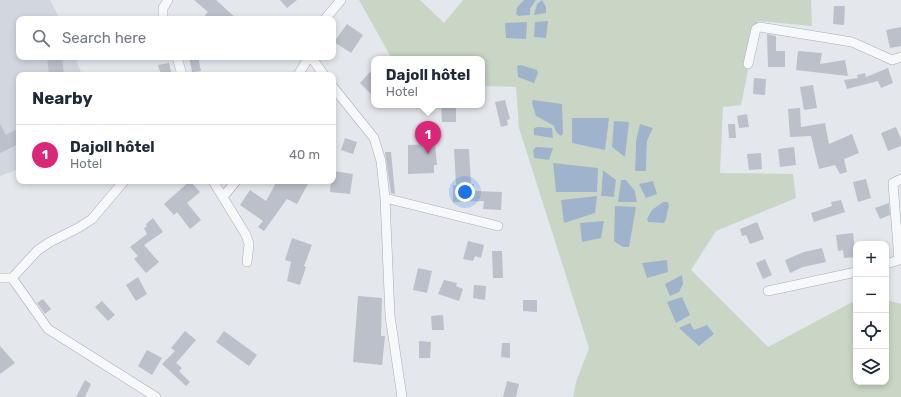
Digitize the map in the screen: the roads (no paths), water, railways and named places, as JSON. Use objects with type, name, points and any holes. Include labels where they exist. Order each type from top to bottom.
[{"type":"street","points":[[163,16],[163,8],[168,0]]},
{"type":"street","points":[[328,16],[341,0]]},
{"type":"street","points":[[748,64],[756,29],[760,27],[852,42],[892,60],[901,56]]},
{"type":"street","points":[[178,60],[181,72]]},
{"type":"street","points":[[300,72],[308,60]]},
{"type":"street","points":[[312,60],[322,72]]},
{"type":"street","points":[[336,91],[374,138],[381,161],[385,198],[390,316],[402,397]]},
{"type":"street","points":[[889,263],[900,260],[893,183],[901,179]]},
{"type":"street","points":[[0,278],[12,278],[44,246],[92,219],[121,184]]},
{"type":"street","points":[[215,184],[246,235],[248,244],[247,262]]},
{"type":"street","points":[[223,198],[234,184]]},
{"type":"street","points":[[385,198],[498,226]]},
{"type":"street","points":[[768,291],[853,273]]},
{"type":"street","points":[[12,278],[48,329],[156,397]]},
{"type":"water","points":[[524,0],[536,0],[530,9],[530,15],[519,16],[516,14],[517,7]]},
{"type":"water","points":[[542,0],[546,7],[546,13],[534,15],[537,4]]},
{"type":"water","points":[[548,21],[546,38],[534,37],[535,22]]},
{"type":"water","points":[[527,22],[526,39],[506,38],[505,23]]},
{"type":"water","points":[[521,65],[537,70],[538,73],[534,83],[518,77],[517,66]]},
{"type":"water","points":[[533,100],[562,104],[563,134],[561,136],[556,132],[554,126],[536,116],[532,103]]},
{"type":"water","points":[[572,118],[609,118],[605,150],[572,143]]},
{"type":"water","points":[[614,121],[629,122],[625,157],[612,147]]},
{"type":"water","points":[[640,124],[653,128],[647,141],[646,171],[635,171],[636,141]]},
{"type":"water","points":[[534,128],[552,128],[553,138],[534,135]]},
{"type":"water","points":[[536,147],[553,148],[549,160],[534,158],[533,150]]},
{"type":"water","points":[[553,163],[598,168],[597,192],[556,192]]},
{"type":"water","points":[[603,170],[616,180],[614,197],[601,196]]},
{"type":"water","points":[[621,180],[626,180],[635,191],[637,202],[618,202]]},
{"type":"water","points":[[653,181],[657,194],[646,198],[639,184]]},
{"type":"water","points":[[597,196],[595,213],[564,223],[561,200]]},
{"type":"water","points":[[663,202],[668,202],[669,207],[664,223],[648,222],[647,219],[652,210]]},
{"type":"water","points":[[615,206],[636,207],[629,247],[623,247],[614,241]]},
{"type":"water","points":[[604,221],[601,238],[582,242],[580,223]]},
{"type":"water","points":[[667,260],[668,272],[647,278],[642,263]]},
{"type":"water","points":[[682,275],[683,284],[679,292],[670,296],[665,284]]},
{"type":"water","points":[[682,297],[690,315],[676,323],[667,302]]},
{"type":"water","points":[[690,323],[694,330],[707,325],[714,334],[699,346],[679,328]]},
{"type":"place","name":"Dajoll hôtel","points":[[428,154]]}]
